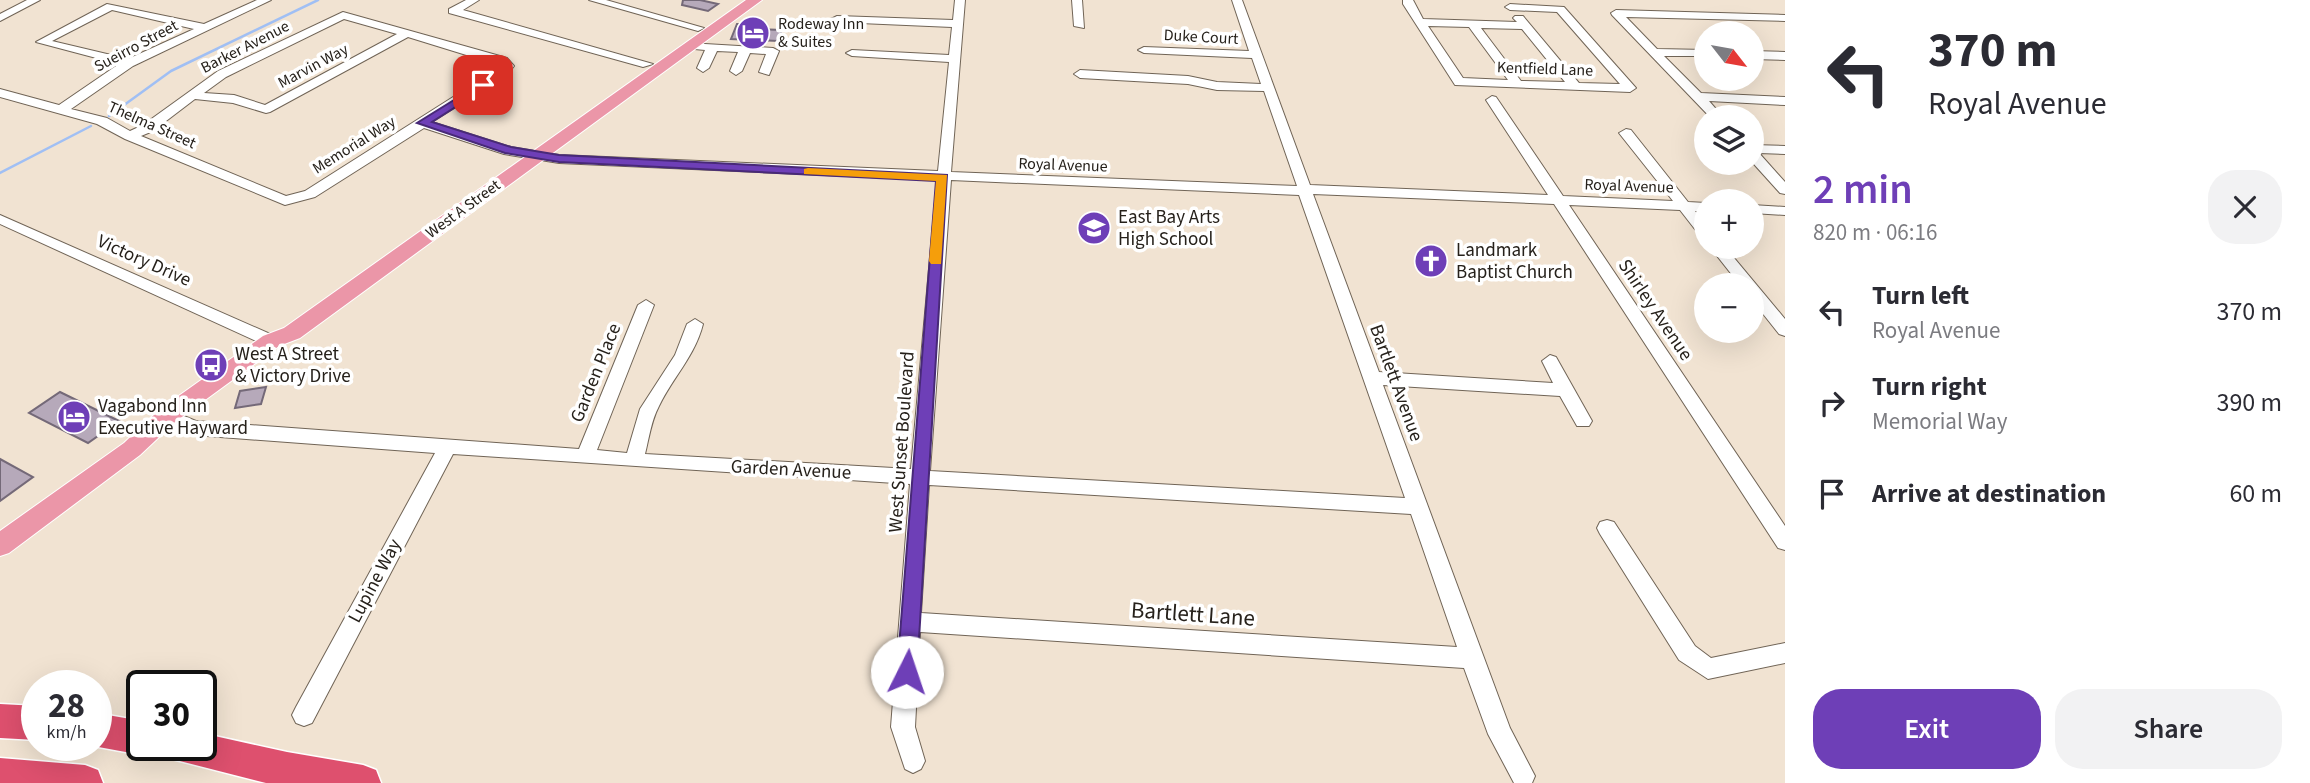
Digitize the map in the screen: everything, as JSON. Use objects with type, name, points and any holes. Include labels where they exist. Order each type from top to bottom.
[{"type":"highway","points":[[0,715],[21,720]]},
{"type":"highway","points":[[0,721],[21,722]]},
{"type":"highway","points":[[217,754],[363,783]]},
{"type":"highway","points":[[0,776],[85,783]]},
{"type":"main road","name":"West A Street","points":[[0,526],[119,441],[166,416],[271,341],[278,327],[688,46],[737,0]]},
{"type":"main road","name":"West A Street","points":[[530,154],[647,64],[755,0]]},
{"type":"main road","name":"West A Street","points":[[0,545],[132,449],[166,416]]},
{"type":"street","points":[[0,18],[35,0]]},
{"type":"street","name":"Sueirro Street","points":[[62,109],[130,63],[266,0]]},
{"type":"street","points":[[474,0],[453,11],[647,64]]},
{"type":"street","points":[[594,0],[701,31]]},
{"type":"street","name":"West Sunset Boulevard","points":[[914,761],[903,727],[922,478],[927,367],[960,0]]},
{"type":"street","points":[[1077,0],[1080,26]]},
{"type":"street","name":"Bartlett Avenue","points":[[1237,0],[1472,659],[1500,734],[1523,776]]},
{"type":"street","points":[[1408,0],[1420,22],[1525,26],[1575,86]]},
{"type":"street","points":[[130,63],[42,42],[111,6],[206,27]]},
{"type":"street","name":"Kentfield Lane","points":[[1420,22],[1459,82],[1630,88],[1560,9],[1510,7],[1525,26]]},
{"type":"street","points":[[1706,105],[1616,13],[1785,18]]},
{"type":"street","name":"Barker Avenue","points":[[130,136],[160,119],[222,74],[343,15],[407,33]]},
{"type":"street","points":[[837,19],[959,24]]},
{"type":"street","points":[[1472,24],[1517,84]]},
{"type":"street","name":"Memorial Way","points":[[285,201],[310,194],[503,72],[508,66],[503,61],[407,33]]},
{"type":"street","name":"Marvin Way","points":[[190,95],[234,99],[267,109],[407,33]]},
{"type":"street","points":[[688,46],[773,51],[765,72]]},
{"type":"street","points":[[703,68],[712,49]]},
{"type":"street","points":[[736,71],[744,50]]},
{"type":"street","name":"Duke Court","points":[[1144,50],[1257,55]]},
{"type":"street","points":[[1654,52],[1694,54]]},
{"type":"street","points":[[852,54],[956,59]]},
{"type":"street","points":[[1764,55],[1785,56]]},
{"type":"street","points":[[1080,75],[1188,80],[1217,86],[1269,89]]},
{"type":"street","name":"Thelma Street","points":[[0,93],[102,121],[130,136],[285,201]]},
{"type":"street","points":[[1698,97],[1785,100]]},
{"type":"street","name":"Shirley Avenue","points":[[1492,100],[1785,542]]},
{"type":"street","name":"Royal Avenue","points":[[422,123],[509,150],[559,159],[1694,206]]},
{"type":"street","points":[[1626,133],[1694,219]]},
{"type":"street","points":[[1764,151],[1785,150]]},
{"type":"street","points":[[1764,165],[1785,190]]},
{"type":"street","points":[[1764,210],[1785,211]]},
{"type":"street","name":"Victory Drive","points":[[0,219],[271,341]]},
{"type":"street","points":[[1727,259],[1738,273]]},
{"type":"street","name":"Garden Place","points":[[585,456],[646,305]]},
{"type":"street","points":[[1764,305],[1785,330]]},
{"type":"street","points":[[635,460],[643,419],[653,399],[669,380],[686,351],[695,324]]},
{"type":"street","points":[[1550,361],[1583,421]]},
{"type":"street","points":[[1372,378],[1566,390]]},
{"type":"street","name":"Garden Avenue","points":[[166,416],[194,428],[447,447],[1418,507]]},
{"type":"street","name":"Lupine Way","points":[[304,715],[447,447]]},
{"type":"street","points":[[1607,528],[1687,653],[1708,669],[1785,653]]},
{"type":"street","name":"Bartlett Lane","points":[[911,622],[1472,659]]},
{"type":"building","points":[[683,0],[718,4],[708,11],[682,5]]},
{"type":"building","name":"Rodeway Inn & Suites","points":[[737,24],[758,24],[756,29],[782,30],[778,41],[731,39]]},
{"type":"building","points":[[266,387],[261,404],[235,408],[240,391]]},
{"type":"building","name":"Vagabond Inn Executive Hayward","points":[[60,392],[119,421],[88,443],[29,413]]},
{"type":"building","points":[[0,459],[33,477],[0,501]]},
{"type":"waterway","points":[[109,116],[171,71],[318,0]]},
{"type":"waterway","points":[[0,173],[91,126]]},
{"type":"slow traffic","points":[[808,171],[943,177],[936,261]]},
{"type":"place","name":"Rodeway Inn & Suites","points":[[753,33]]},
{"type":"place","name":"East Bay Arts High School","points":[[1094,228]]},
{"type":"place","name":"Landmark Baptist Church","points":[[1431,261]]},
{"type":"place","name":"West A Street & Victory Drive","points":[[211,365]]},
{"type":"place","name":"Vagabond Inn Executive Hayward","points":[[74,417]]},
{"type":"route","points":[[483,85],[422,123],[509,150],[559,159],[943,177],[927,367],[922,478],[907,672]]}]
